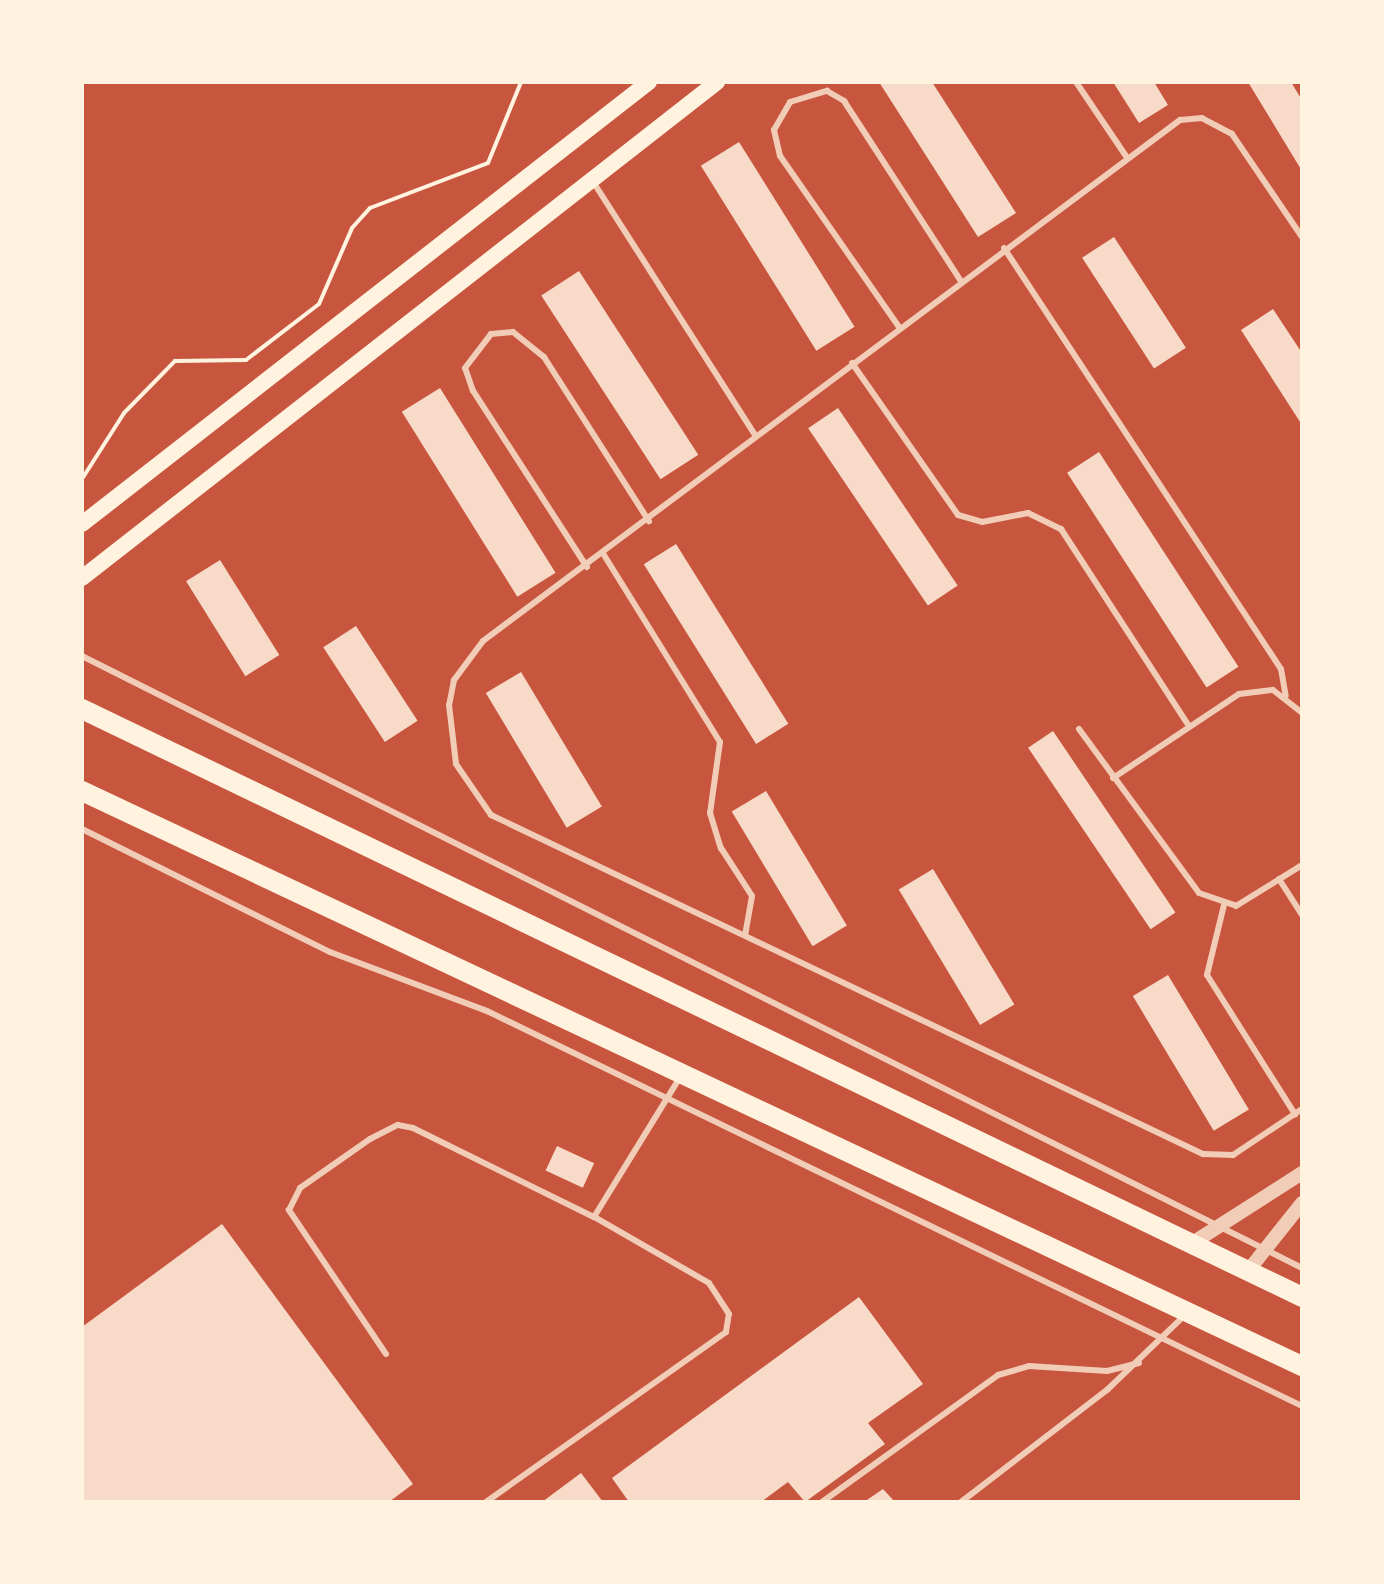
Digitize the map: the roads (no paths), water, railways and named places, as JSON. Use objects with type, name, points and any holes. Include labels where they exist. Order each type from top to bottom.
[{"type":"main road","points":[[82,524],[649,82]]},
{"type":"main road","points":[[82,578],[717,82]]},
{"type":"main road","points":[[82,709],[1302,1297]]},
{"type":"main road","points":[[82,791],[1302,1366]]},
{"type":"street","points":[[1191,1244],[1302,1173]]},
{"type":"street","points":[[1248,1271],[1262,1248],[1302,1203]]},
{"type":"lane","points":[[1076,82],[1126,156]]},
{"type":"lane","points":[[899,327],[780,156],[774,130],[790,102],[827,91],[844,101],[961,281]]},
{"type":"lane","points":[[1224,905],[1207,975],[1299,1112],[1233,1155],[1203,1154],[491,815],[456,764],[449,705],[469,654],[649,521],[756,436],[1126,156],[1180,120],[1217,123],[1249,152],[1302,237]]},
{"type":"lane","points":[[592,180],[756,436]]},
{"type":"lane","points":[[1004,248],[1281,669],[1286,696],[1302,713]]},
{"type":"lane","points":[[587,567],[473,391],[465,368],[491,334],[513,332],[544,357],[649,521]]},
{"type":"lane","points":[[852,363],[958,515],[982,522],[1028,513],[1061,529],[1189,726]]},
{"type":"lane","points":[[604,555],[720,742],[710,813],[721,848],[752,896],[745,935]]},
{"type":"lane","points":[[82,656],[1302,1268]]},
{"type":"lane","points":[[1113,778],[1239,694],[1256,689],[1286,696]]},
{"type":"lane","points":[[1079,729],[1185,882],[1224,905],[1236,906],[1302,865]]},
{"type":"lane","points":[[82,829],[330,952],[487,1011],[1302,1406]]},
{"type":"lane","points":[[1279,879],[1302,915]]},
{"type":"lane","points":[[594,1217],[682,1074]]},
{"type":"lane","points":[[386,1354],[289,1210],[300,1188],[370,1139],[398,1125],[413,1128],[594,1217],[709,1283],[729,1314],[726,1332],[486,1502]]},
{"type":"lane","points":[[961,1502],[1139,1363],[1187,1312]]},
{"type":"lane","points":[[822,1502],[998,1375],[1029,1366],[1107,1371],[1139,1363]]}]
